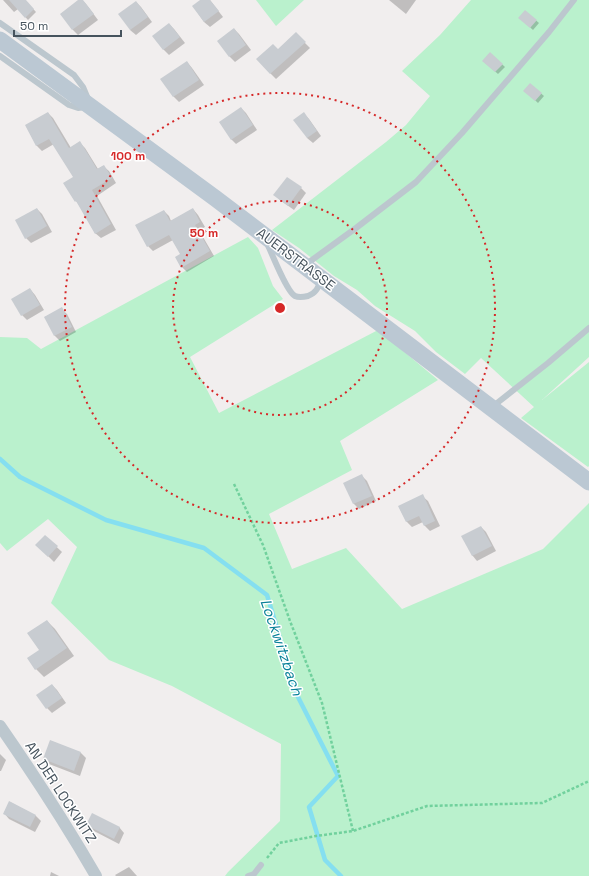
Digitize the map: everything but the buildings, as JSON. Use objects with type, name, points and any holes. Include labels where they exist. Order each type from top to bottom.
[{"type":"street","name":"AUERSTRASSE","points":[[0,40],[91,106],[322,279],[589,482]]},
{"type":"street","name":"AN DER LOCKWITZ","points":[[0,726],[72,835],[96,876]]},
{"type":"lane","points":[[304,266],[416,182],[462,133],[549,32],[574,0]]},
{"type":"lane","points":[[0,23],[74,75],[83,87],[91,106],[78,108],[69,105],[0,56]]},
{"type":"lane","points":[[263,235],[288,288],[295,296],[304,297],[313,294],[318,290],[322,279]]},
{"type":"lane","points":[[490,407],[548,363],[589,328]]},
{"type":"lane","points":[[248,876],[254,874],[261,865]]},
{"type":"path","points":[[234,484],[263,546],[290,621],[322,702],[353,831]]},
{"type":"path","points":[[261,865],[279,843],[353,831],[427,806],[542,803],[589,781]]},
{"type":"green space","points":[[256,0],[304,0],[276,26]]},
{"type":"green space","points":[[471,0],[589,0],[589,357],[542,400],[589,362],[588,467],[521,418],[534,407],[481,358],[465,374],[436,352],[415,331],[375,306],[357,290],[334,276],[299,248],[272,230],[406,125],[430,96],[402,71],[440,35]]},
{"type":"green space","points":[[248,237],[258,248],[273,286],[283,299],[190,357],[219,413],[378,330],[438,380],[340,441],[352,470],[269,514],[292,569],[346,548],[402,609],[543,549],[589,503],[589,876],[225,876],[280,821],[281,744],[172,686],[109,660],[51,603],[77,547],[48,519],[7,551],[0,543],[0,337],[27,338],[41,349]]},
{"type":"waterway","name":"Lockwitzbach","points":[[0,459],[20,477],[106,520],[204,548],[267,595],[297,695],[338,776],[309,807],[325,860],[341,876]]}]
